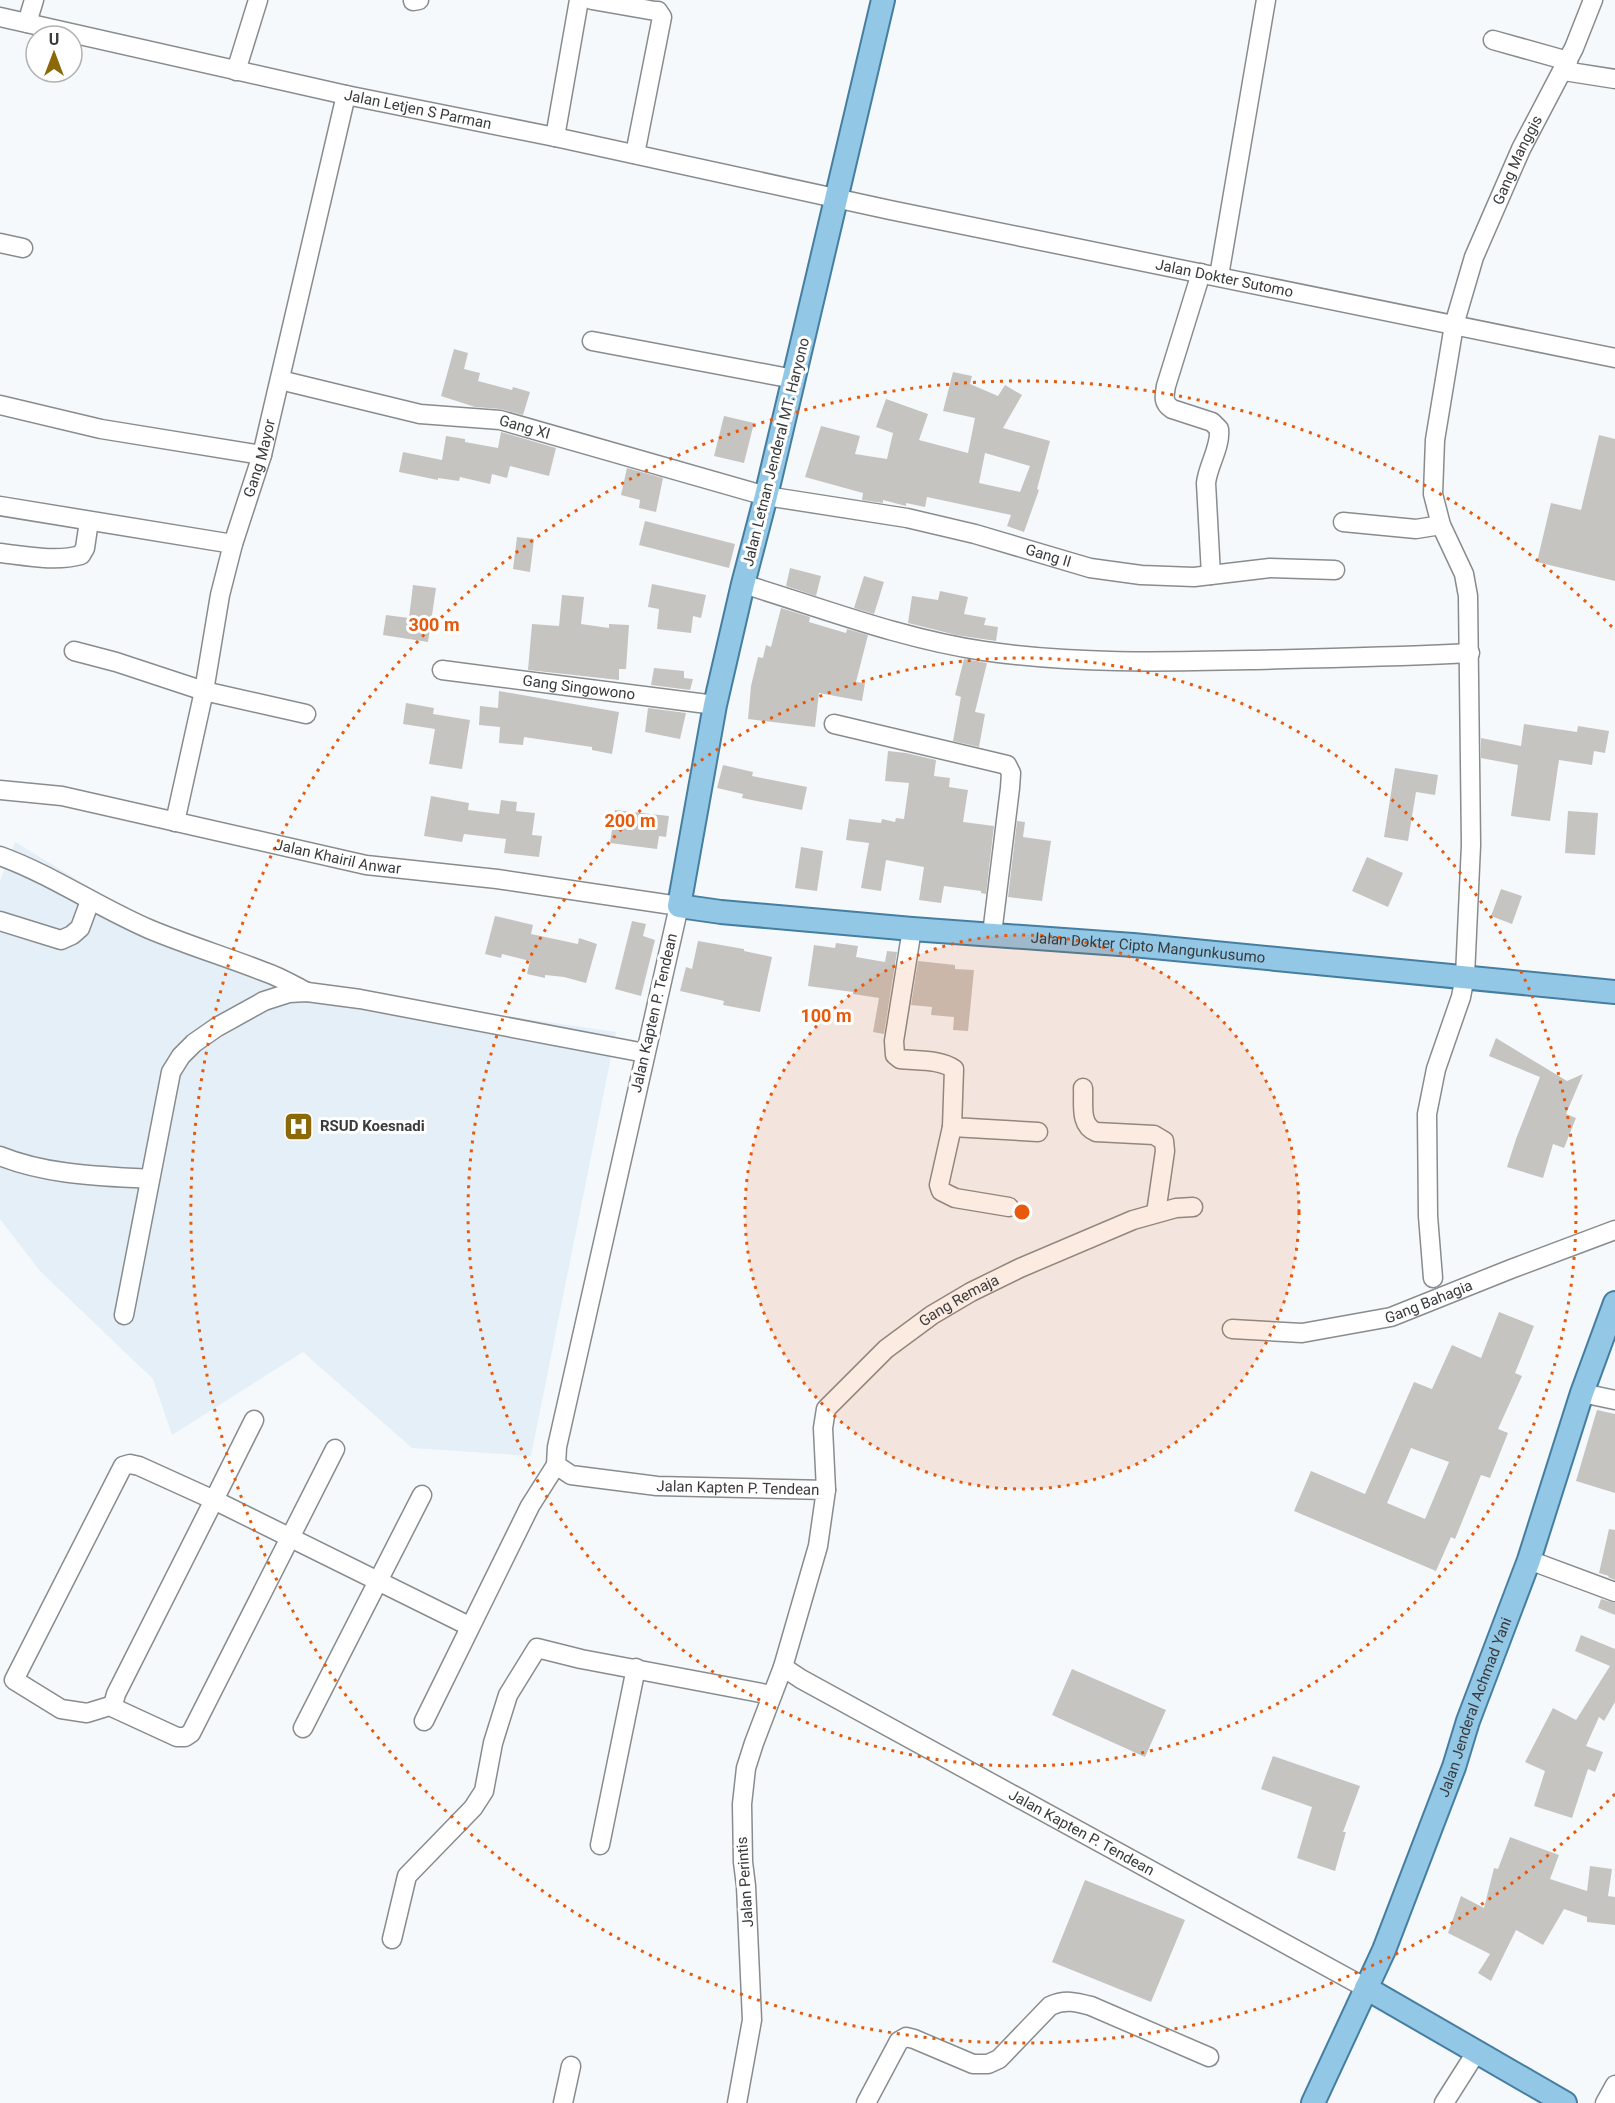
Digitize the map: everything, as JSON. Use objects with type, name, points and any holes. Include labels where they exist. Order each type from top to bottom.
[{"type":"main road","name":"Jalan Letnan Jenderal MT. Haryono","points":[[679,906],[715,705],[883,0]]},
{"type":"main road","name":"Jalan Dokter Cipto Mangunkusumo","points":[[679,906],[721,912],[1465,976],[1615,993]]},
{"type":"main road","name":"Jalan Jenderal Achmad Yani","points":[[1313,2103],[1384,1950],[1454,1767],[1468,1720],[1529,1560],[1582,1393],[1612,1312]]},
{"type":"main road","points":[[1366,1988],[1565,2103]]},
{"type":"street","points":[[27,23],[34,0]]},
{"type":"street","points":[[236,71],[258,0]]},
{"type":"street","points":[[555,137],[579,0]]},
{"type":"street","points":[[591,0],[655,10],[662,17],[635,154]]},
{"type":"street","points":[[1211,575],[1206,483],[1219,438],[1219,429],[1212,422],[1172,409],[1164,398],[1210,274],[1266,0]]},
{"type":"street","name":"Gang Manggis","points":[[1433,1278],[1428,1216],[1427,1114],[1436,1069],[1461,998],[1465,976],[1471,844],[1468,596],[1464,574],[1442,525],[1433,494],[1433,463],[1441,397],[1454,325],[1473,257],[1521,149],[1566,66],[1589,16],[1593,0]]},
{"type":"street","name":"Jalan Letjen S Parman","points":[[0,17],[346,95],[555,137],[836,198]]},
{"type":"street","points":[[1493,40],[1566,66],[1615,79]]},
{"type":"street","name":"Gang Mayor","points":[[175,822],[204,691],[220,595],[233,544],[262,455],[346,95]]},
{"type":"street","name":"Jalan Dokter Sutomo","points":[[836,198],[1615,358]]},
{"type":"street","points":[[0,243],[23,248]]},
{"type":"street","points":[[592,341],[794,379]]},
{"type":"street","name":"Gang XI","points":[[280,380],[420,414],[500,420],[766,496]]},
{"type":"street","points":[[0,405],[101,429],[262,455]]},
{"type":"street","name":"Gang II","points":[[766,496],[908,518],[975,534],[1090,568],[1141,575],[1211,575],[1270,568],[1335,570]]},
{"type":"street","points":[[0,506],[233,544]]},
{"type":"street","points":[[0,553],[42,558],[71,558],[81,555],[85,548],[89,521]]},
{"type":"street","points":[[1343,522],[1416,529],[1442,525]]},
{"type":"street","points":[[743,584],[900,633],[983,651],[1071,660],[1157,663],[1380,658],[1470,653]]},
{"type":"street","points":[[74,651],[116,662],[204,691],[306,714]]},
{"type":"street","name":"Gang Singowono","points":[[442,670],[715,705]]},
{"type":"street","points":[[834,724],[1007,765],[1011,773],[1010,789],[992,934]]},
{"type":"street","name":"Jalan Khairil Anwar","points":[[0,790],[62,796],[366,865],[497,879],[679,906]]},
{"type":"street","points":[[0,856],[25,865],[90,901],[147,928],[191,946],[268,972],[307,992]]},
{"type":"street","points":[[0,921],[61,940],[80,928],[90,901]]},
{"type":"street","name":"Jalan Kapten P. Tendean","points":[[679,906],[551,1472],[657,1486],[826,1490],[818,1546],[783,1667],[904,1736],[1366,1988]]},
{"type":"street","points":[[912,928],[893,1050],[900,1059],[948,1065],[954,1069],[952,1127],[939,1185],[941,1191],[955,1198],[1009,1207]]},
{"type":"street","points":[[124,1315],[171,1072],[181,1056],[194,1043],[264,1000],[289,993],[307,992],[360,999],[645,1053]]},
{"type":"street","points":[[1083,1088],[1085,1124],[1090,1130],[1154,1135],[1164,1141],[1165,1151],[1156,1213]]},
{"type":"street","points":[[952,1127],[1038,1132]]},
{"type":"street","points":[[0,1156],[20,1164],[83,1175],[150,1179]]},
{"type":"street","name":"Gang Remaja","points":[[826,1490],[823,1428],[826,1409],[886,1350],[932,1315],[971,1292],[1073,1245],[1156,1213],[1193,1207]]},
{"type":"street","name":"Gang Bahagia","points":[[1232,1329],[1302,1333],[1391,1317],[1615,1230]]},
{"type":"street","points":[[1582,1393],[1615,1400]]},
{"type":"street","points":[[254,1420],[116,1694],[113,1705],[116,1710],[177,1737],[189,1736],[335,1449]]},
{"type":"street","points":[[113,1705],[87,1713],[61,1709],[14,1680],[123,1466],[130,1464],[214,1500],[469,1626]]},
{"type":"street","points":[[424,1721],[530,1506],[551,1472]]},
{"type":"street","points":[[303,1728],[422,1495]]},
{"type":"street","points":[[1529,1560],[1615,1592]]},
{"type":"street","points":[[392,1939],[407,1876],[473,1808],[484,1791],[493,1743],[508,1695],[537,1648],[581,1659],[772,1695]]},
{"type":"street","name":"Jalan Perintis","points":[[737,2103],[747,2059],[752,2020],[746,1886],[742,1862],[742,1804],[746,1768],[753,1743],[783,1667]]},
{"type":"street","points":[[600,1845],[636,1668]]},
{"type":"street","points":[[866,2103],[899,2041],[906,2037],[973,2064],[988,2064],[999,2059],[1050,2006],[1060,2001],[1091,2006],[1209,2057]]},
{"type":"street","points":[[1444,2103],[1477,2051]]},
{"type":"street","points":[[563,2103],[572,2066]]},
{"type":"street","points":[[1605,2103],[1615,2085]]},
{"type":"shaded area","name":"RSUD Koesnadi","points":[[15,842],[114,902],[271,982],[616,1032],[531,1456],[412,1448],[303,1352],[172,1435],[153,1379],[40,1271],[0,1219],[0,881]]},
{"type":"building","points":[[454,349],[468,353],[464,369],[480,373],[478,381],[530,392],[523,415],[501,409],[475,407],[441,396]]},
{"type":"building","points":[[953,372],[972,376],[970,384],[998,396],[1005,385],[1022,395],[1003,428],[1050,441],[1037,489],[1039,490],[1024,532],[1007,526],[1011,515],[927,497],[925,507],[906,503],[906,506],[883,500],[883,503],[862,500],[863,493],[805,477],[821,426],[860,436],[855,454],[887,459],[893,433],[876,427],[886,399],[928,414],[919,440],[968,453],[975,418],[943,411]],"holes":[[[985,453],[1030,466],[1020,492],[979,483]]]},
{"type":"building","points":[[724,416],[754,423],[744,463],[714,456]]},
{"type":"building","points":[[501,432],[556,448],[549,476],[510,466],[507,478],[492,474],[490,484],[460,477],[459,481],[438,478],[438,480],[399,472],[403,452],[442,460],[446,436],[498,448]]},
{"type":"building","points":[[1599,435],[1615,439],[1615,581],[1537,562],[1551,503],[1581,510]]},
{"type":"building","points":[[627,468],[663,478],[656,512],[639,508],[640,500],[621,495]]},
{"type":"building","points":[[645,521],[735,544],[729,568],[639,545]]},
{"type":"building","points":[[517,537],[534,539],[530,572],[513,569]]},
{"type":"building","points":[[790,568],[821,576],[816,596],[786,586]]},
{"type":"building","points":[[864,576],[884,582],[874,614],[854,608]]},
{"type":"building","points":[[652,584],[706,595],[701,618],[693,616],[691,633],[657,629],[659,609],[648,607]]},
{"type":"building","points":[[413,585],[436,588],[428,642],[383,635],[386,615],[409,618]]},
{"type":"building","points":[[940,591],[968,597],[964,614],[986,618],[984,625],[998,627],[996,641],[956,635],[908,623],[912,596],[938,600]]},
{"type":"building","points":[[562,595],[584,597],[581,624],[609,628],[609,624],[629,625],[626,669],[619,669],[619,680],[528,670],[532,624],[559,626]]},
{"type":"building","points":[[781,608],[810,617],[809,622],[846,633],[847,629],[868,635],[856,682],[865,683],[862,701],[819,693],[815,727],[748,719],[751,686],[758,657],[763,658],[766,645],[771,647]]},
{"type":"building","points":[[964,659],[987,663],[975,712],[985,714],[979,747],[953,741],[961,697],[955,695]]},
{"type":"building","points":[[654,668],[684,671],[684,678],[693,679],[690,690],[651,685]]},
{"type":"building","points":[[499,691],[619,712],[612,754],[592,750],[592,747],[524,737],[523,745],[499,743],[500,727],[479,725],[480,706],[498,708]]},
{"type":"building","points":[[406,703],[434,708],[433,714],[470,720],[462,769],[429,764],[435,729],[403,724]]},
{"type":"building","points":[[648,708],[686,713],[680,739],[645,732]]},
{"type":"building","points":[[1524,724],[1577,732],[1578,726],[1609,731],[1605,753],[1594,751],[1592,765],[1559,760],[1550,821],[1511,816],[1518,765],[1481,758],[1481,738],[1521,746]]},
{"type":"building","points":[[888,751],[936,760],[934,776],[950,778],[949,787],[968,790],[963,822],[994,826],[986,894],[981,891],[944,886],[941,903],[919,900],[924,867],[886,860],[881,891],[861,888],[869,843],[846,840],[849,819],[881,823],[882,819],[895,822],[896,818],[904,819],[909,783],[885,781]]},
{"type":"building","points":[[723,765],[753,772],[752,776],[807,787],[802,810],[742,798],[743,794],[717,788]]},
{"type":"building","points":[[1395,768],[1438,775],[1435,795],[1416,792],[1408,841],[1384,837]]},
{"type":"building","points":[[431,796],[469,803],[468,810],[499,814],[501,800],[517,802],[516,811],[535,813],[532,835],[542,836],[539,857],[504,853],[506,839],[464,834],[462,842],[424,836]]},
{"type":"building","points":[[615,810],[669,816],[666,837],[659,836],[657,849],[610,843]]},
{"type":"building","points":[[1568,811],[1598,813],[1595,855],[1565,853]]},
{"type":"building","points":[[1017,821],[1025,822],[1023,837],[1051,841],[1042,901],[1008,897]]},
{"type":"building","points":[[801,847],[823,851],[817,891],[795,888]]},
{"type":"building","points":[[1367,857],[1403,873],[1388,907],[1352,891]]},
{"type":"building","points":[[1501,889],[1522,896],[1512,924],[1491,916]]},
{"type":"building","points":[[495,916],[533,925],[531,934],[578,944],[579,938],[597,944],[586,983],[564,977],[545,975],[545,978],[527,974],[530,961],[502,954],[501,958],[485,954]]},
{"type":"building","points":[[632,921],[646,924],[643,936],[655,940],[641,996],[615,989]]},
{"type":"building","points":[[698,941],[744,949],[744,951],[772,957],[760,1012],[723,1005],[724,1001],[680,991],[686,967],[692,969]]},
{"type":"building","points":[[836,943],[858,946],[856,957],[885,962],[887,951],[897,952],[884,1034],[873,1032],[879,998],[808,986],[814,945],[835,948]]},
{"type":"building","points":[[918,961],[955,965],[955,969],[974,970],[968,1031],[953,1030],[954,1017],[931,1015],[932,1007],[911,1005]]},
{"type":"building","points":[[1496,1038],[1567,1081],[1583,1074],[1566,1114],[1576,1118],[1564,1148],[1553,1144],[1543,1178],[1507,1167],[1540,1077],[1489,1056]]},
{"type":"building","points":[[1499,1312],[1534,1326],[1515,1373],[1522,1376],[1498,1429],[1508,1433],[1490,1478],[1481,1475],[1455,1539],[1451,1537],[1436,1571],[1294,1511],[1311,1471],[1365,1494],[1414,1382],[1432,1389],[1452,1345],[1481,1358]],"holes":[[[1411,1448],[1449,1462],[1425,1519],[1387,1503]]]},
{"type":"building","points":[[1597,1410],[1615,1414],[1615,1493],[1576,1481]]},
{"type":"building","points":[[1609,1529],[1615,1530],[1615,1580],[1599,1573]]},
{"type":"building","points":[[1601,1599],[1615,1603],[1615,1615],[1598,1608]]},
{"type":"building","points":[[1581,1635],[1615,1649],[1615,1702],[1604,1721],[1599,1717],[1586,1746],[1603,1752],[1595,1772],[1588,1769],[1572,1818],[1534,1806],[1545,1771],[1525,1762],[1553,1708],[1576,1720],[1610,1666],[1575,1651]]},
{"type":"building","points":[[1072,1669],[1166,1710],[1145,1757],[1052,1715]]},
{"type":"building","points":[[1273,1756],[1360,1786],[1343,1832],[1346,1832],[1335,1871],[1297,1858],[1312,1807],[1261,1789]]},
{"type":"building","points":[[1510,1837],[1559,1855],[1550,1879],[1587,1891],[1590,1866],[1612,1869],[1608,1896],[1615,1897],[1615,1925],[1587,1922],[1587,1917],[1564,1909],[1543,1945],[1516,1930],[1491,1981],[1478,1973],[1490,1954],[1448,1933],[1461,1896],[1484,1908],[1494,1868],[1498,1869]]},
{"type":"building","points":[[1085,1880],[1185,1920],[1151,2002],[1052,1962]]},
{"type":"place","name":"RSUD Koesnadi","points":[[299,1126]]}]
